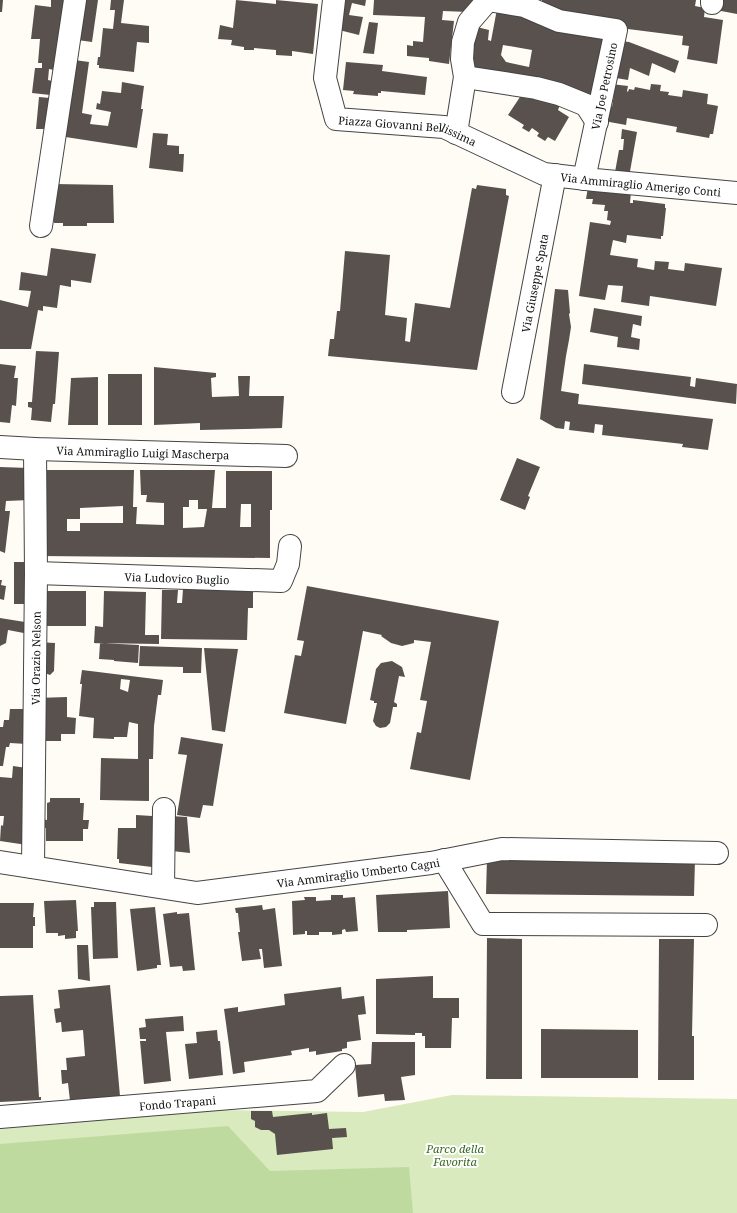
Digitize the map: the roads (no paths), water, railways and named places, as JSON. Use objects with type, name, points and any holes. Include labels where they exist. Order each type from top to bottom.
[{"type":"street","points":[[40,226],[75,0]]},
{"type":"street","name":"Piazza Giovanni Bellissima","points":[[334,0],[325,78],[336,119],[444,127],[550,174]]},
{"type":"street","points":[[456,133],[465,77],[462,59],[463,42],[469,22],[488,0]]},
{"type":"street","name":"Via Joe Petrosino","points":[[488,0],[524,6],[559,21],[616,30],[584,179]]},
{"type":"street","points":[[465,77],[536,88],[559,94],[586,105],[597,122]]},
{"type":"street","name":"Via Ammiraglio Amerigo Conti","points":[[550,174],[584,179],[737,193]]},
{"type":"street","name":"Via Giuseppe Spata","points":[[513,392],[550,174]]},
{"type":"street","name":"Via Ammiraglio Luigi Mascherpa","points":[[0,447],[286,456]]},
{"type":"street","name":"Via Orazio Nelson","points":[[33,867],[36,573],[35,449]]},
{"type":"street","name":"Via Ludovico Buglio","points":[[36,573],[281,581],[288,564],[290,546]]},
{"type":"street","points":[[163,887],[164,809]]},
{"type":"street","name":"Via Ammiraglio Umberto Cagni","points":[[0,862],[198,893],[444,860],[502,849],[717,853]]},
{"type":"street","points":[[444,860],[483,924],[706,925]]},
{"type":"street","name":"Fondo Trapani","points":[[0,1117],[318,1091],[344,1064]]},
{"type":"park label","name":"Parco della Favorita","points":[[455,1154]]}]
